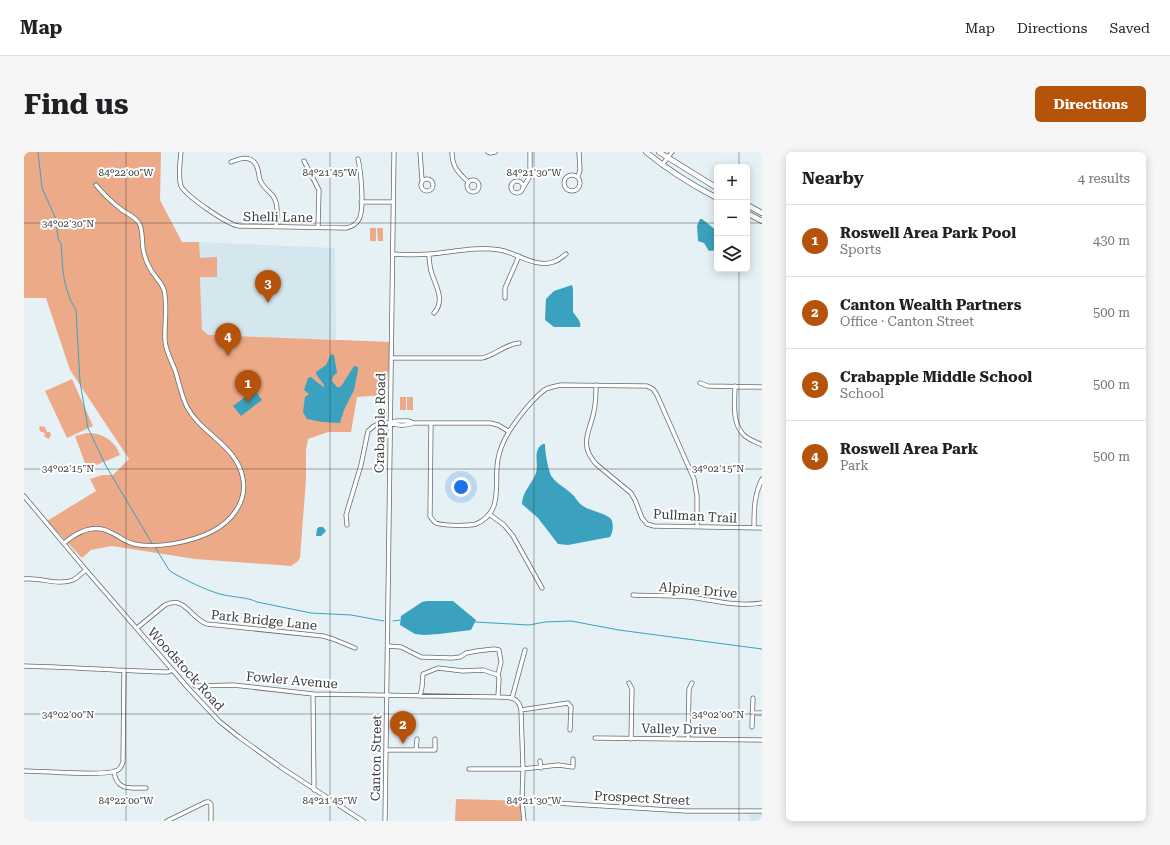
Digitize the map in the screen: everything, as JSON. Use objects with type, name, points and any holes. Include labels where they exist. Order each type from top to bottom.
[{"type":"main road","points":[[646,152],[662,165],[714,196]]},
{"type":"main road","points":[[659,152],[714,186]]},
{"type":"main road","points":[[750,207],[762,213]]},
{"type":"main road","points":[[750,215],[762,221]]},
{"type":"street","name":"Shelli Lane","points":[[181,152],[180,183],[184,191],[232,224],[239,226],[346,228],[353,226],[360,217],[361,172],[358,159]]},
{"type":"street","name":"Crabapple Road","points":[[387,695],[394,152]]},
{"type":"street","points":[[420,152],[422,180]]},
{"type":"street","points":[[452,152],[453,165],[468,182]]},
{"type":"street","points":[[488,152],[495,152]]},
{"type":"street","points":[[523,188],[530,176],[530,152]]},
{"type":"street","points":[[578,177],[572,175],[567,176],[564,182],[566,188],[571,191],[577,189],[580,183],[578,177],[580,170],[579,152]]},
{"type":"street","points":[[662,165],[672,152]]},
{"type":"street","points":[[231,162],[242,157],[248,158],[256,165],[262,184],[273,196],[276,202],[276,227]]},
{"type":"street","points":[[304,161],[319,190],[318,227]]},
{"type":"street","points":[[64,543],[80,532],[94,528],[106,530],[130,543],[143,545],[183,542],[195,539],[219,527],[229,519],[239,506],[244,490],[242,473],[223,443],[196,421],[186,406],[166,347],[166,302],[163,288],[150,269],[146,259],[140,225],[96,185]]},
{"type":"street","points":[[361,202],[393,202]]},
{"type":"street","points":[[393,254],[429,254],[462,250],[494,249],[508,252],[532,261],[551,263],[555,262],[566,254]]},
{"type":"street","points":[[429,254],[431,270],[440,297],[439,306],[434,314]]},
{"type":"street","points":[[505,298],[505,288],[519,256]]},
{"type":"street","points":[[392,358],[482,358],[494,354],[510,345],[519,343]]},
{"type":"street","points":[[700,383],[708,386],[762,387]]},
{"type":"street","points":[[431,424],[429,512],[433,521],[440,524],[470,525],[481,522],[489,514],[496,501],[496,470],[502,444],[508,431],[536,397],[546,389],[561,385],[643,385],[655,392],[694,479],[697,496],[697,527]]},
{"type":"street","name":"Pullman Trail","points":[[596,385],[594,410],[586,440],[587,450],[592,459],[631,493],[642,518],[647,524],[654,526],[762,528]]},
{"type":"street","points":[[735,386],[735,417],[739,428],[746,437],[762,445]]},
{"type":"street","points":[[347,526],[346,515],[361,466],[367,434],[376,424],[390,423],[396,426],[414,423],[490,423],[498,425],[508,431]]},
{"type":"street","points":[[754,528],[754,505],[756,494],[762,479]]},
{"type":"street","name":"Woodstock Road","points":[[24,496],[86,570],[210,712],[229,729],[314,790],[363,821]]},
{"type":"street","points":[[489,514],[504,525],[513,536],[542,588]]},
{"type":"street","points":[[24,579],[36,578],[59,582],[73,580],[86,570]]},
{"type":"street","name":"Alpine Drive","points":[[633,595],[686,596],[722,603],[738,604],[762,603]]},
{"type":"street","name":"Park Bridge Lane","points":[[137,628],[165,605],[176,602],[184,605],[197,620],[206,624],[323,636],[355,648]]},
{"type":"street","points":[[388,646],[401,647],[421,657],[460,657],[466,653],[477,651],[494,649],[499,650],[501,662],[498,675],[500,678],[498,697]]},
{"type":"street","points":[[524,821],[522,802],[523,769],[521,710],[520,703],[512,698],[525,650]]},
{"type":"street","points":[[24,666],[74,667],[124,671],[168,672],[173,670]]},
{"type":"street","points":[[420,696],[423,674],[438,668],[463,671],[482,670],[498,675]]},
{"type":"street","points":[[24,771],[90,773],[114,771],[120,768],[123,762],[124,671]]},
{"type":"street","points":[[629,683],[632,689],[631,739]]},
{"type":"street","points":[[688,739],[689,689],[692,683]]},
{"type":"street","name":"Fowler Avenue","points":[[195,686],[233,686],[313,694],[512,698]]},
{"type":"street","points":[[313,694],[314,790]]},
{"type":"street","name":"Canton Street","points":[[385,821],[387,695]]},
{"type":"street","points":[[752,727],[753,698]]},
{"type":"street","points":[[521,710],[568,703],[571,707],[570,730]]},
{"type":"street","points":[[752,713],[762,713]]},
{"type":"street","name":"Valley Drive","points":[[595,738],[762,740]]},
{"type":"street","points":[[416,750],[417,739]]},
{"type":"street","points":[[386,750],[435,750],[434,739]]},
{"type":"street","points":[[469,769],[523,769],[558,765],[573,767],[573,759]]},
{"type":"street","points":[[540,761],[541,768]]},
{"type":"street","points":[[114,771],[116,780],[122,786],[129,788],[146,788]]},
{"type":"street","points":[[211,804],[215,801]]},
{"type":"street","points":[[167,821],[206,802],[211,804]]},
{"type":"street","name":"Prospect Street","points":[[522,802],[686,811],[762,811]]},
{"type":"street","points":[[211,804],[211,821]]},
{"type":"shaded area","points":[[24,152],[161,152],[160,200],[182,242],[199,242],[200,258],[217,257],[217,277],[200,277],[202,330],[209,335],[393,342],[385,395],[357,397],[351,432],[328,432],[308,439],[306,450],[306,479],[300,558],[291,566],[195,559],[112,546],[91,550],[82,558],[47,521],[96,491],[90,479],[102,475],[113,475],[129,459],[70,370],[46,298],[24,298]]},
{"type":"shaded area","points":[[370,228],[376,228],[376,241],[370,241]]},
{"type":"shaded area","points":[[377,228],[383,228],[383,241],[378,241]]},
{"type":"shaded area","points":[[199,242],[335,248],[336,339],[210,335],[202,330]]},
{"type":"shaded area","points":[[72,379],[93,426],[67,438],[45,391]]},
{"type":"shaded area","points":[[400,397],[406,397],[406,410],[400,410]]},
{"type":"shaded area","points":[[407,397],[413,397],[413,410],[407,410]]},
{"type":"shaded area","points":[[40,426],[45,427],[47,432],[50,432],[51,435],[49,439],[44,436],[45,434],[43,432],[41,432],[39,429]]},
{"type":"shaded area","points":[[87,433],[98,434],[107,438],[115,445],[120,455],[89,468],[86,466],[75,436]]},
{"type":"shaded area","points":[[456,799],[524,801],[524,821],[455,821]]},
{"type":"shaded area","points":[[745,809],[762,809],[762,821],[751,821]]},
{"type":"water","points":[[700,219],[702,219],[714,229],[714,250],[709,251],[704,243],[698,241],[697,226]]},
{"type":"water","points":[[572,285],[573,312],[579,321],[580,327],[554,327],[545,320],[546,299],[554,291]]},
{"type":"water","points":[[331,354],[334,355],[337,373],[333,376],[332,381],[337,387],[342,385],[354,366],[358,367],[354,390],[344,410],[340,423],[307,419],[303,412],[305,397],[309,394],[304,390],[308,378],[311,377],[324,387],[316,372],[326,365]]},
{"type":"water","points":[[251,385],[262,400],[241,416],[233,406],[249,394],[245,389]]},
{"type":"water","points":[[543,444],[545,444],[548,466],[552,477],[586,508],[606,515],[611,519],[613,528],[610,537],[568,545],[558,544],[538,518],[522,504],[525,492],[536,473],[537,453]]},
{"type":"water","points":[[319,527],[323,527],[326,531],[321,536],[316,536],[317,529]]},
{"type":"water","points":[[453,601],[476,620],[471,630],[424,635],[415,634],[400,625],[401,616],[422,602]]},
{"type":"waterway","points":[[38,152],[42,188],[56,219],[58,238],[61,244],[66,286],[71,302],[76,310],[80,382],[88,428],[106,466],[153,545]]},
{"type":"waterway","points":[[155,547],[169,570],[190,582],[214,592],[311,613],[351,615],[384,621]]},
{"type":"waterway","points":[[393,621],[400,620]]},
{"type":"waterway","points":[[475,622],[529,625],[545,622],[571,621],[619,630],[762,649]]},
{"type":"place","name":"Crabapple Middle School","points":[[268,303]]},
{"type":"place","name":"Roswell Area Park","points":[[228,356]]},
{"type":"place","name":"Roswell Area Park Pool","points":[[248,403]]},
{"type":"place","name":"Canton Wealth Partners","points":[[403,744]]}]
